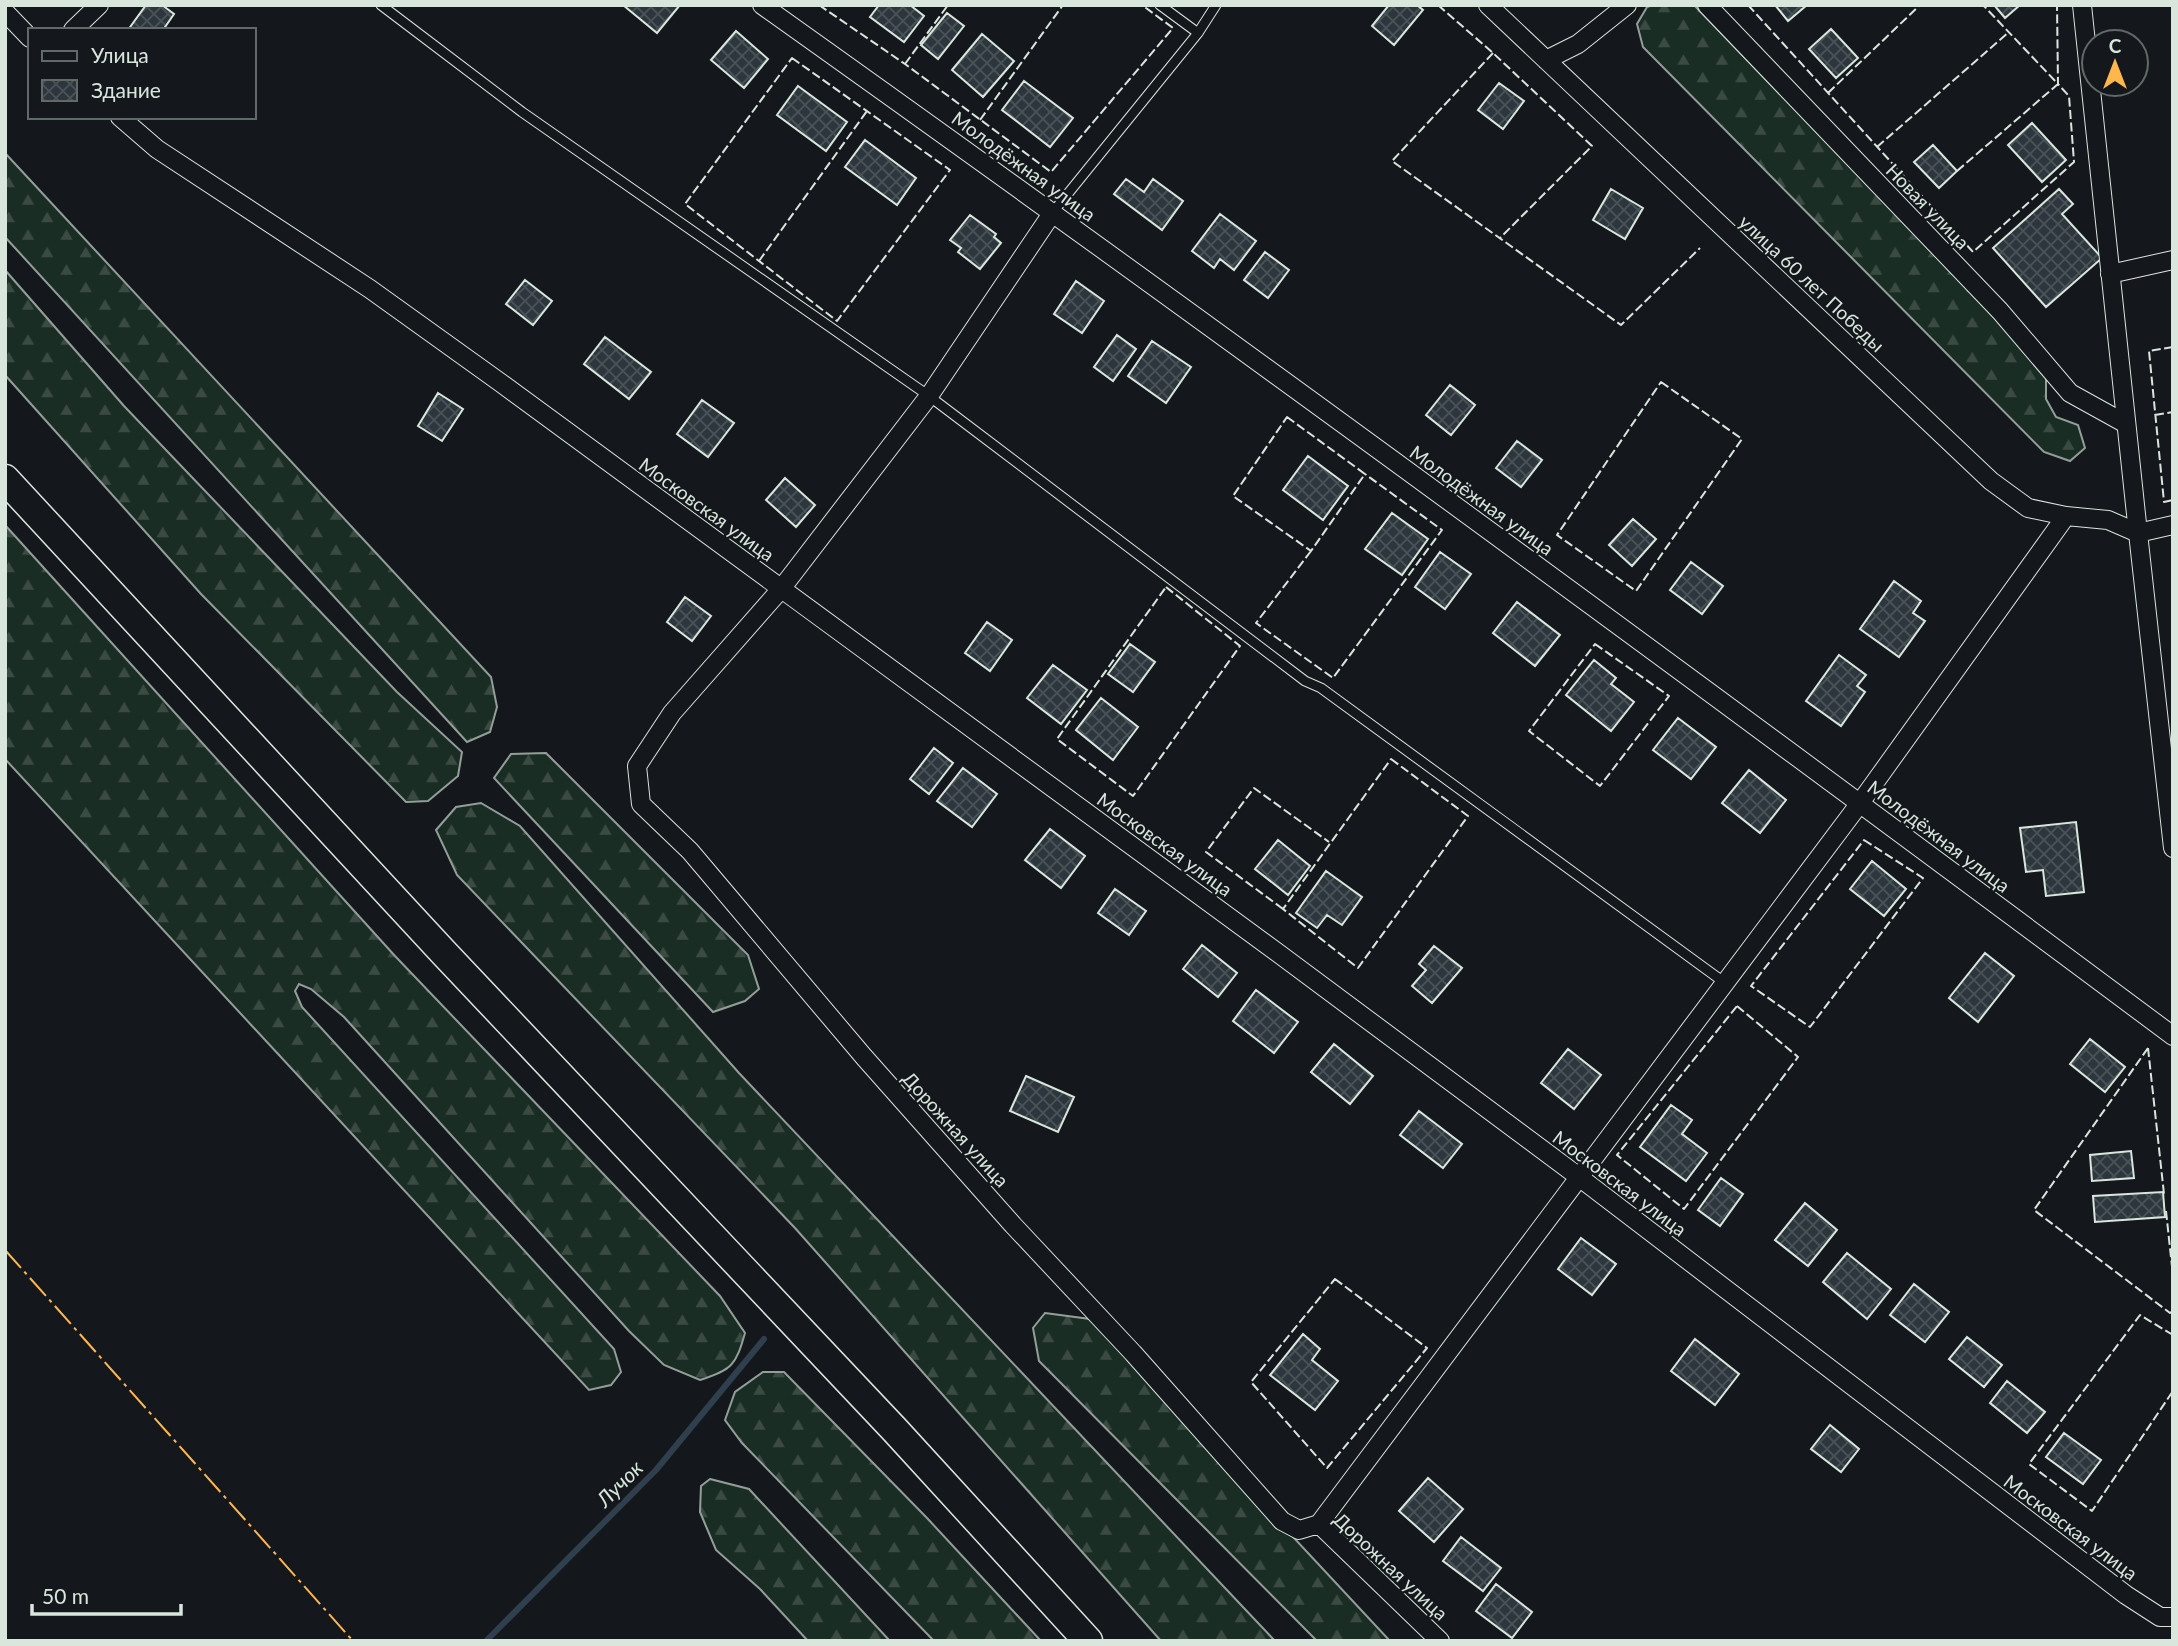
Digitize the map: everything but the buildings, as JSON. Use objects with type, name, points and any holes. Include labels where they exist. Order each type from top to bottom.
[{"type":"main road","points":[[5,478],[444,953],[894,1429],[1088,1641]]},
{"type":"street","points":[[75,28],[99,5]]},
{"type":"street","name":"Молодёжная улица","points":[[762,5],[1053,212],[1860,803],[2173,1036]]},
{"type":"street","name":"улица 60 лет Победы","points":[[1488,5],[1991,481],[2028,508],[2066,516],[2108,520],[2138,533]]},
{"type":"street","points":[[1546,60],[1578,44],[1627,5]]},
{"type":"street","name":"Новая улица","points":[[1707,5],[2000,311],[2070,393],[2126,424]]},
{"type":"street","points":[[2082,5],[2173,849]]},
{"type":"street","points":[[5,12],[28,36]]},
{"type":"street","name":"Московская улица","points":[[122,119],[158,149],[381,297],[1278,953],[1579,1177],[2126,1595],[2160,1618],[2173,1617]]},
{"type":"street","name":"Дорожная улица","points":[[1053,212],[929,396],[781,590],[672,713],[637,766],[641,804],[690,851],[864,1057],[1282,1521],[1299,1530],[1319,1524],[1440,1641]]},
{"type":"street","points":[[2110,274],[2173,260]]},
{"type":"street","points":[[1319,1524],[1860,803],[2066,516]]},
{"type":"street","points":[[2138,533],[2173,525]]},
{"type":"lane","points":[[381,5],[522,112],[929,396],[1305,681],[1321,688],[1725,983]]},
{"type":"lane","points":[[1160,5],[1198,33]]},
{"type":"lane","points":[[1053,212],[1198,33],[1216,5]]},
{"type":"green space","points":[[1694,5],[2046,371],[2046,399],[2056,417],[2078,425],[2085,448],[2070,461],[2044,452],[1643,47],[1637,24],[1647,7]]},
{"type":"green space","points":[[5,153],[491,677],[497,707],[490,732],[467,742],[5,237]]},
{"type":"green space","points":[[5,270],[124,406],[397,692],[462,752],[458,776],[428,801],[406,802],[201,594],[5,375]]},
{"type":"green space","points":[[5,525],[395,956],[720,1296],[745,1333],[739,1352],[731,1365],[700,1380],[664,1365],[629,1331],[344,1017],[311,989],[299,984],[295,991],[302,1007],[614,1349],[621,1372],[611,1385],[589,1390],[5,759]]},
{"type":"green space","points":[[546,753],[748,955],[759,989],[745,1001],[713,1012],[494,778],[511,754]]},
{"type":"green space","points":[[481,803],[520,826],[739,1073],[1275,1641],[1161,1641],[795,1228],[457,875],[436,830],[456,807]]},
{"type":"green space","points":[[1045,1313],[1090,1319],[1390,1641],[1317,1641],[1039,1361],[1033,1328]]},
{"type":"green space","points":[[763,1372],[784,1372],[927,1518],[1041,1641],[934,1641],[742,1443],[725,1420],[735,1392]]},
{"type":"green space","points":[[710,1479],[749,1489],[890,1641],[808,1641],[760,1589],[716,1550],[700,1512],[701,1486]]},
{"type":"waterway","name":"Лучок","points":[[486,1641],[656,1470],[764,1339]]},
{"type":"fence","points":[[819,5],[905,64],[1051,172],[1173,28],[1142,5]]},
{"type":"fence","points":[[905,64],[948,5]]},
{"type":"fence","points":[[980,120],[1063,5]]},
{"type":"fence","points":[[1438,5],[1592,146],[1500,238]]},
{"type":"fence","points":[[1748,5],[1973,252],[2074,162],[2069,96],[2058,84],[2057,5]]},
{"type":"fence","points":[[1828,93],[1920,5]]},
{"type":"fence","points":[[1957,171],[2058,84],[1983,5]]},
{"type":"fence","points":[[1877,147],[2009,32]]},
{"type":"fence","points":[[1493,53],[1392,161],[1621,325],[1700,248]]},
{"type":"fence","points":[[792,58],[950,170],[837,321],[685,204],[792,58]]},
{"type":"fence","points":[[759,261],[867,111]]},
{"type":"fence","points":[[2173,347],[2149,351],[2164,502],[2173,500]]},
{"type":"fence","points":[[1661,382],[1742,439],[1636,591],[1557,535],[1661,382]]},
{"type":"fence","points":[[2155,415],[2173,412]]},
{"type":"fence","points":[[1287,417],[1365,474],[1311,551],[1233,496],[1287,417]]},
{"type":"fence","points":[[1311,551],[1256,623],[1333,678],[1442,530],[1365,474]]},
{"type":"fence","points":[[2173,547],[2173,559]]},
{"type":"fence","points":[[1166,587],[1240,646],[1133,796],[1057,739],[1166,587]]},
{"type":"fence","points":[[1595,644],[1669,696],[1600,786],[1529,731],[1595,644]]},
{"type":"fence","points":[[1391,759],[1468,816],[1358,968],[1283,909],[1391,759]]},
{"type":"fence","points":[[1283,909],[1206,852],[1254,788],[1329,842]]},
{"type":"fence","points":[[1864,840],[1923,878],[1810,1027],[1751,986],[1864,840]]},
{"type":"fence","points":[[1737,1006],[1798,1057],[1684,1209],[1617,1155],[1737,1006]]},
{"type":"fence","points":[[2148,1048],[2034,1210],[2170,1313],[2173,1311]]},
{"type":"fence","points":[[2148,1048],[2164,1194]]},
{"type":"fence","points":[[2166,1211],[2173,1276]]},
{"type":"fence","points":[[1335,1279],[1427,1348],[1327,1468],[1251,1382],[1335,1279]]},
{"type":"fence","points":[[2173,1335],[2140,1315],[2029,1464],[2092,1511],[2173,1391]]},
{"type":"power","points":[[5,1250],[353,1641]]}]
